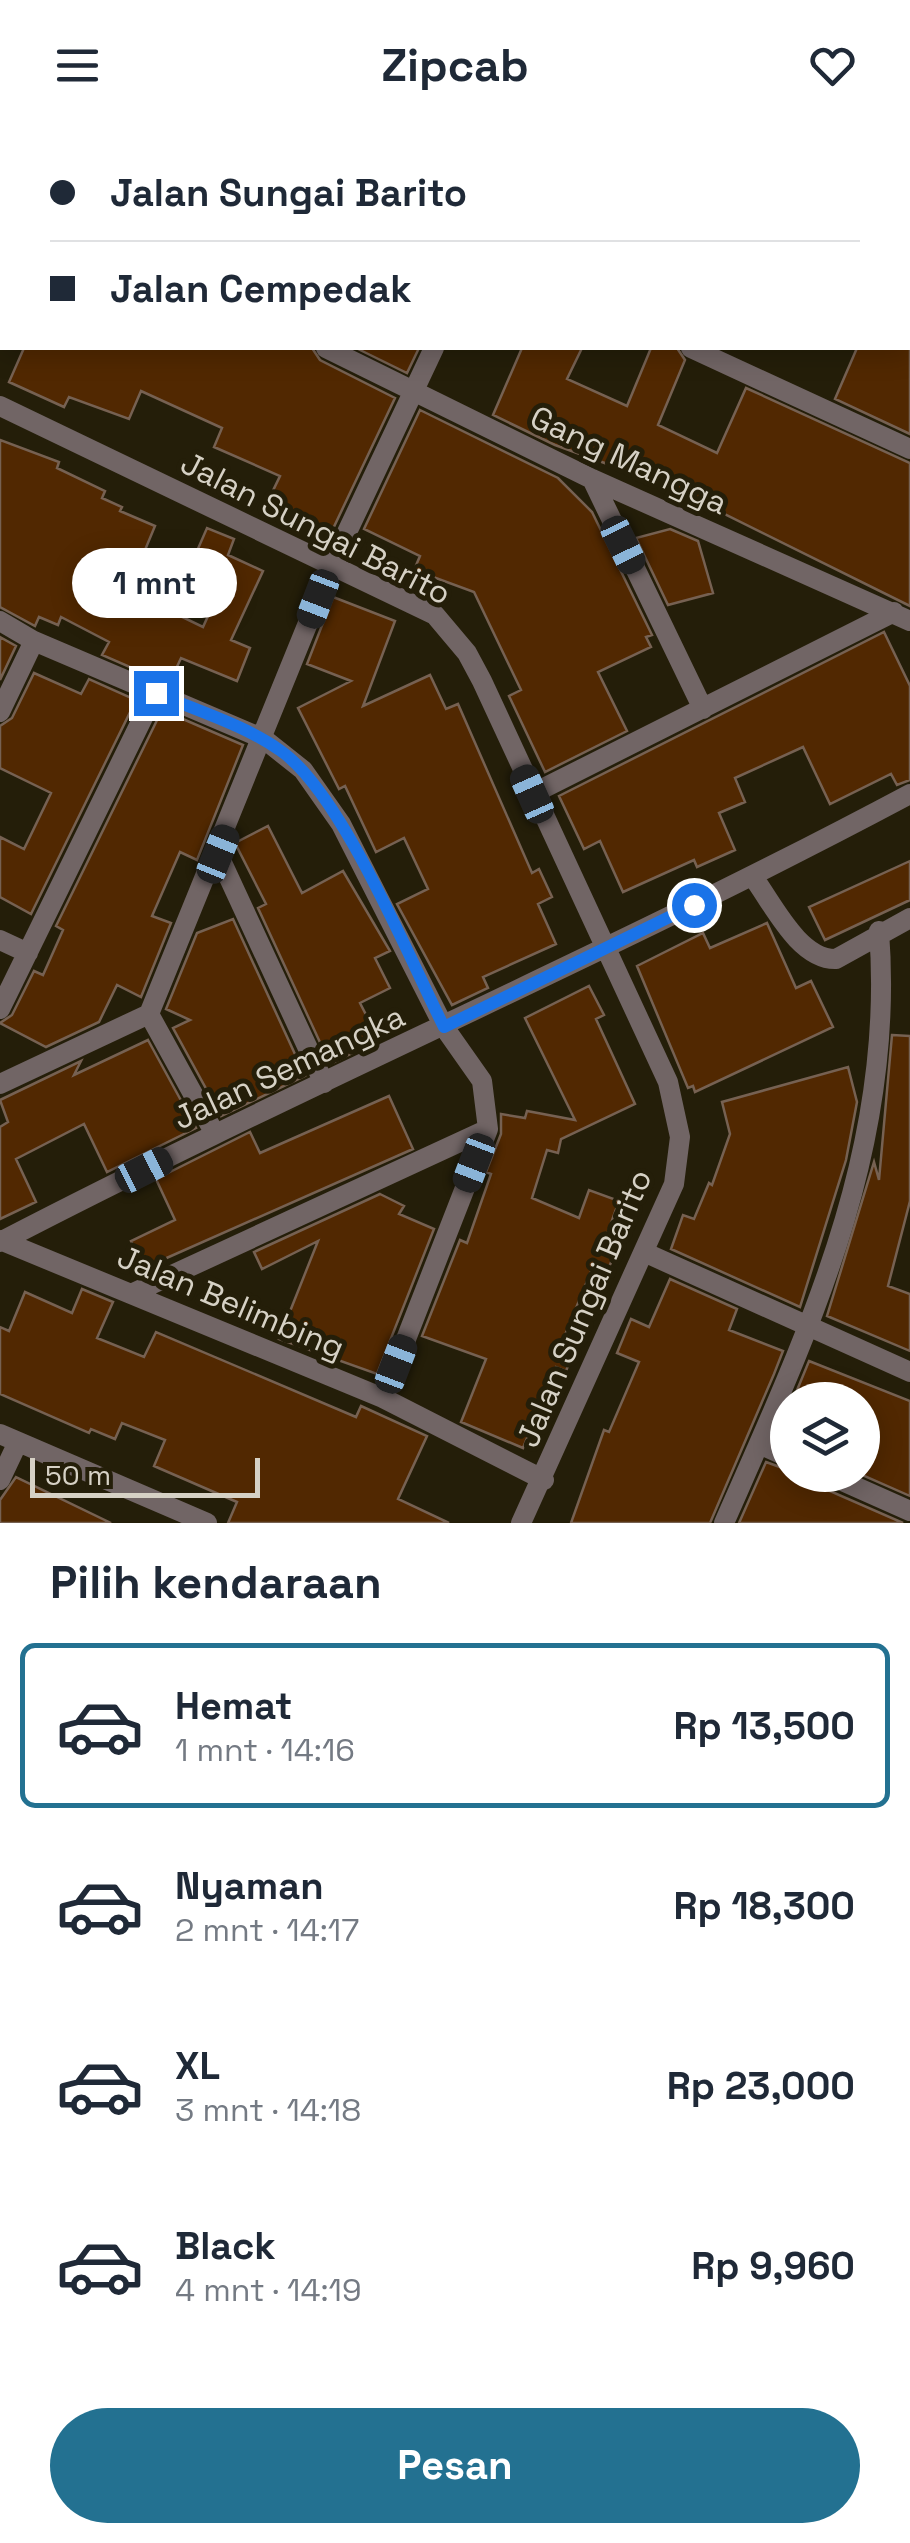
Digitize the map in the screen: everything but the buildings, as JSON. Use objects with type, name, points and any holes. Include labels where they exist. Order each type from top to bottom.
[{"type":"street","name":"Gang Mangga","points":[[330,350],[414,388],[592,480],[902,616]]},
{"type":"street","points":[[0,1084],[149,1014],[218,854],[332,564],[433,350]]},
{"type":"street","points":[[695,350],[910,449]]},
{"type":"street","name":"Jalan Sungai Barito","points":[[0,406],[434,615],[451,631],[482,681],[678,1113],[680,1137],[674,1184],[522,1523]]},
{"type":"street","points":[[592,480],[703,709]]},
{"type":"street","points":[[532,794],[902,616]]},
{"type":"street","points":[[0,621],[34,641],[264,740],[284,753],[320,790],[444,1027],[482,1081],[488,1129],[383,1398]]},
{"type":"street","points":[[0,712],[34,641]]},
{"type":"street","points":[[0,1009],[156,693]]},
{"type":"street","points":[[604,946],[754,878],[910,794]]},
{"type":"street","points":[[218,854],[324,1083]]},
{"type":"street","points":[[754,878],[804,946],[824,959],[849,952],[910,918]]},
{"type":"street","points":[[724,1523],[809,1327],[860,1172],[873,1107],[885,1002],[879,932]]},
{"type":"street","points":[[0,940],[28,952]]},
{"type":"street","name":"Jalan Semangka","points":[[1,1241],[604,946]]},
{"type":"street","points":[[149,1014],[214,1134]]},
{"type":"street","points":[[133,1293],[488,1129]]},
{"type":"street","name":"Jalan Belimbing","points":[[1,1241],[383,1398],[544,1480]]},
{"type":"street","points":[[646,1252],[910,1372]]},
{"type":"street","points":[[0,1480],[9,1438],[207,1523]]},
{"type":"street","points":[[759,1444],[770,1449]]},
{"type":"street","points":[[867,1492],[910,1511]]},
{"type":"route","points":[[156,693],[264,740],[303,770],[340,824],[444,1027],[694,905]]}]
